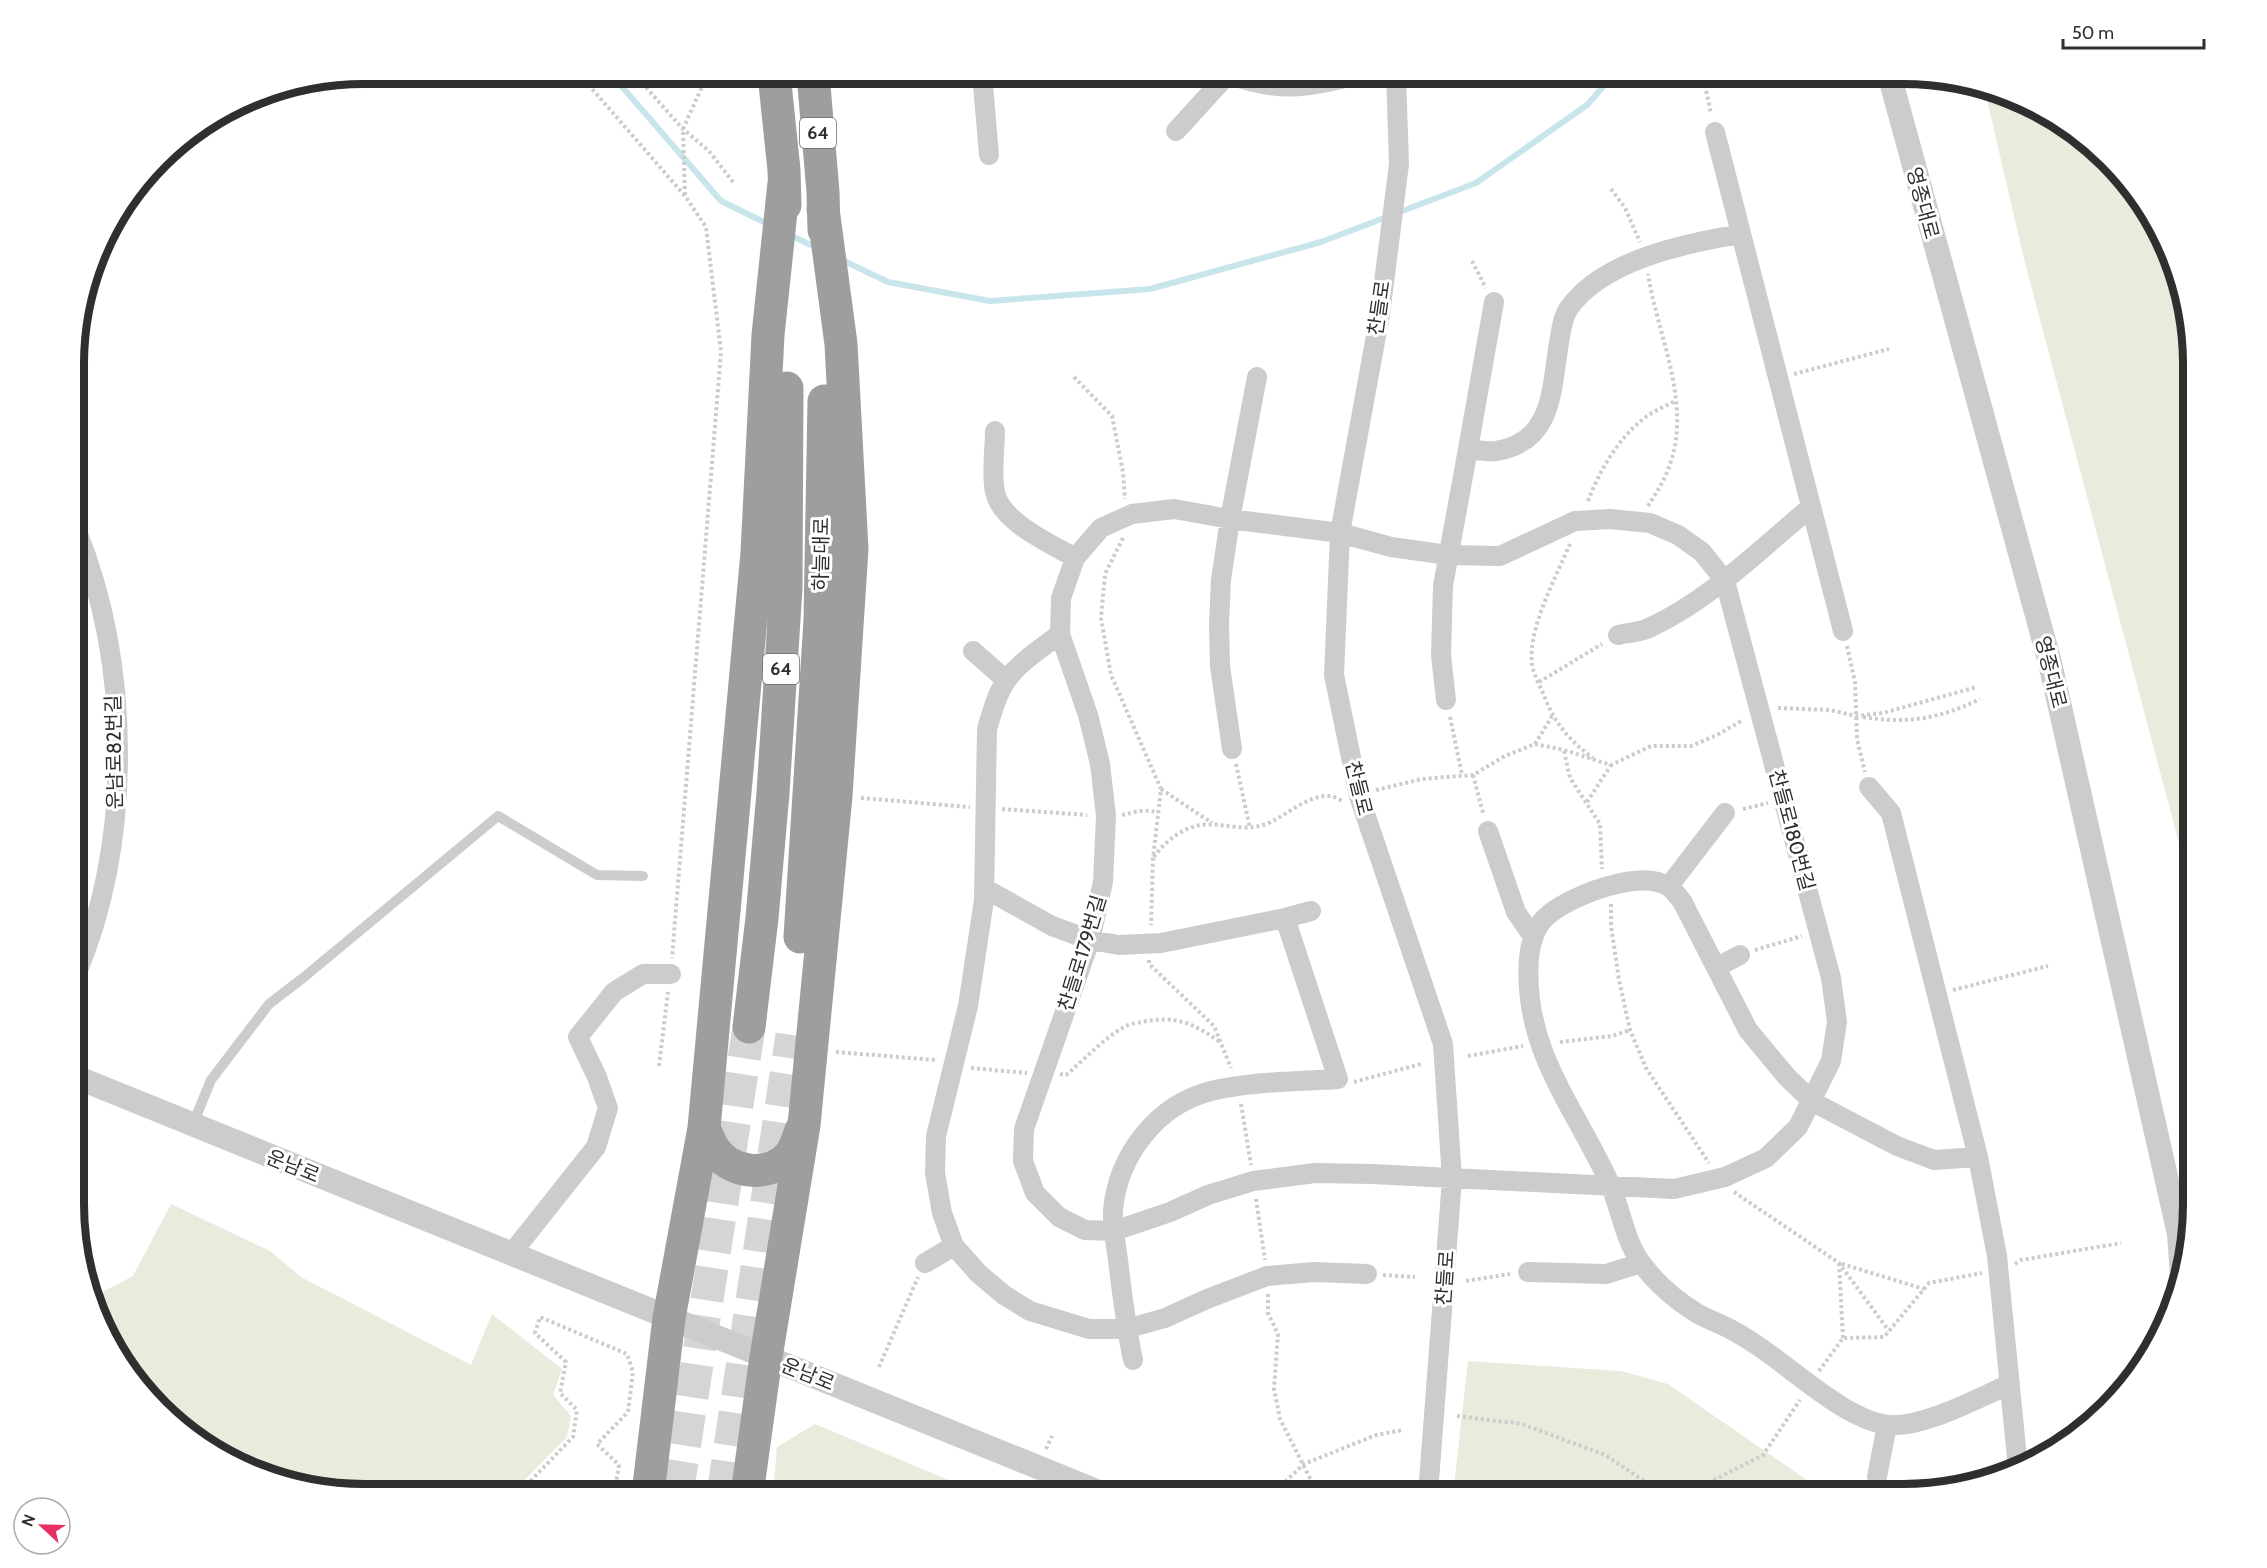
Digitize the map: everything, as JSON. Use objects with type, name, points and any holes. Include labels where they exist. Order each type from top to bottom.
[{"type":"highway","name":"64","points":[[775,84],[784,176],[779,305]]},
{"type":"highway","name":"64","points":[[814,84],[832,326]]},
{"type":"highway","name":"하늘대로","points":[[749,1027],[762,918],[773,793],[786,588],[779,305]]},
{"type":"highway","points":[[649,1484],[669,1318],[704,1128],[779,305]]},
{"type":"highway","name":"하늘대로","points":[[792,1035],[806,860],[820,620],[832,326]]},
{"type":"highway","points":[[748,1484],[766,1357],[804,1125],[836,796],[852,549],[832,326]]},
{"type":"highway","points":[[704,1128],[715,1151],[743,1171],[760,1170],[778,1165],[790,1155],[804,1125]]},
{"type":"street","points":[[983,84],[989,155]]},
{"type":"street","points":[[1176,131],[1219,84]]},
{"type":"street","points":[[1261,84],[1279,87],[1308,87],[1320,84]]},
{"type":"street","name":"찬들로","points":[[1396,84],[1398,164],[1383,285],[1340,533],[1335,675],[1359,796],[1443,1044],[1452,1179],[1429,1484]]},
{"type":"street","name":"영종대로","points":[[1892,84],[2050,663],[2176,1223],[2179,1252]]},
{"type":"street","points":[[1715,132],[1843,631]]},
{"type":"street","points":[[1468,449],[1495,451],[1516,444],[1532,435],[1543,423],[1563,325],[1568,310],[1583,292],[1611,273],[1647,256],[1704,240],[1741,234]]},
{"type":"street","points":[[1446,700],[1441,655],[1443,586],[1494,302]]},
{"type":"street","points":[[1232,749],[1220,666],[1221,580],[1257,377]]},
{"type":"street","points":[[995,431],[994,490],[1000,506],[1011,519],[1075,558]]},
{"type":"street","points":[[1618,635],[1648,629],[1702,597],[1725,581],[1811,507]]},
{"type":"street","name":"찬들로179번길","points":[[1340,533],[1230,519],[1174,509],[1132,513],[1101,528],[1075,558],[1061,598],[1060,634],[1088,715],[1100,764],[1106,816],[1103,882],[1090,940],[1024,1129],[1023,1161],[1035,1192],[1059,1217],[1085,1230],[1114,1231],[1170,1212],[1208,1195],[1253,1181],[1315,1173],[1452,1179]]},
{"type":"street","name":"찬들로180번길","points":[[1340,533],[1391,547],[1448,555],[1500,556],[1575,521],[1610,519],[1650,523],[1678,535],[1702,552],[1725,581],[1831,978],[1837,1022],[1831,1061],[1813,1102],[1798,1127],[1766,1158],[1725,1177],[1674,1189],[1452,1179]]},
{"type":"street","name":"운남로82번길","points":[[84,555],[107,630],[117,722],[117,803],[103,893],[84,951]]},
{"type":"street","points":[[1060,634],[1022,663],[1006,680],[995,703],[987,729],[982,911],[968,1006],[936,1136],[935,1173],[940,1203],[954,1246],[978,1273],[1004,1295],[1030,1311],[1089,1329],[1126,1329],[1165,1318],[1267,1276],[1314,1272],[1367,1274]]},
{"type":"street","points":[[973,651],[1006,680]]},
{"type":"street","points":[[1869,787],[1891,813],[1978,1157],[1997,1256],[2017,1460]]},
{"type":"street","points":[[1668,886],[1725,813]]},
{"type":"street","points":[[1488,831],[1516,912],[1533,936]]},
{"type":"street","points":[[1978,1157],[1934,1160],[1897,1146],[1813,1102],[1787,1077],[1748,1030],[1682,901],[1668,886],[1652,882],[1626,881],[1591,893],[1557,909],[1543,920],[1533,936],[1529,956],[1529,980],[1536,1035],[1547,1065],[1561,1094],[1579,1121],[1611,1186],[1631,1243],[1641,1263],[1669,1292],[1696,1313],[1750,1341],[1824,1394],[1862,1417],[1887,1425],[1905,1425],[1930,1418],[2010,1384]]},
{"type":"street","points":[[984,888],[1052,926],[1090,940],[1119,945],[1161,943],[1285,918],[1311,910]]},
{"type":"street","points":[[1133,1360],[1126,1329],[1113,1213],[1117,1186],[1130,1153],[1152,1123],[1181,1104],[1209,1091],[1263,1083],[1345,1080],[1285,918]]},
{"type":"street","points":[[1717,967],[1740,955]]},
{"type":"street","points":[[511,1254],[596,1147],[608,1108],[597,1077],[578,1037],[614,992],[643,974],[670,974]]},
{"type":"street","name":"운남로","points":[[84,1080],[1079,1484]]},
{"type":"street","points":[[925,1263],[954,1246]]},
{"type":"street","points":[[1528,1272],[1606,1274],[1641,1263]]},
{"type":"street","points":[[1877,1477],[1887,1425]]},
{"type":"lane","points":[[192,1124],[210,1080],[269,1004],[498,816],[597,875],[643,876]]},
{"type":"path","points":[[588,84],[685,196],[706,227],[721,352],[670,974],[659,1066]]},
{"type":"path","points":[[643,84],[683,129],[708,151],[733,182]]},
{"type":"path","points":[[685,196],[683,129],[702,84]]},
{"type":"path","points":[[1705,85],[1715,132]]},
{"type":"path","points":[[1611,189],[1625,208],[1643,248]]},
{"type":"path","points":[[1472,261],[1494,302]]},
{"type":"path","points":[[1646,509],[1662,484],[1672,459],[1677,431],[1672,368],[1648,275],[1650,269]]},
{"type":"path","points":[[1788,376],[1889,349]]},
{"type":"path","points":[[1074,376],[1112,416],[1123,472],[1125,508]]},
{"type":"path","points":[[1587,505],[1597,479],[1616,449],[1642,420],[1675,401]]},
{"type":"path","points":[[1127,531],[1105,574],[1101,618],[1111,675],[1161,789],[1154,858],[1151,929]]},
{"type":"path","points":[[1573,536],[1540,616],[1534,640],[1532,663],[1552,716],[1576,746],[1597,760]]},
{"type":"path","points":[[1843,631],[1855,682],[1857,739],[1869,787]]},
{"type":"path","points":[[1539,682],[1618,635]]},
{"type":"path","points":[[1856,716],[1883,713],[1977,687]]},
{"type":"path","points":[[1772,710],[1779,707],[1830,710],[1887,721],[1923,720],[1963,708],[1980,699]]},
{"type":"path","points":[[1446,700],[1462,775]]},
{"type":"path","points":[[1535,744],[1552,716]]},
{"type":"path","points":[[1587,802],[1611,765],[1651,746],[1691,746],[1751,716]]},
{"type":"path","points":[[1370,792],[1422,779],[1473,775],[1505,756],[1535,744],[1564,750],[1611,765]]},
{"type":"path","points":[[1232,749],[1250,828]]},
{"type":"path","points":[[1564,750],[1570,778],[1600,824],[1603,878]]},
{"type":"path","points":[[1473,775],[1488,831]]},
{"type":"path","points":[[1161,789],[1213,824]]},
{"type":"path","points":[[1154,858],[1159,849],[1190,828],[1213,824],[1250,828],[1277,819],[1306,802],[1330,796],[1343,801]]},
{"type":"path","points":[[854,797],[974,807]]},
{"type":"path","points":[[1725,813],[1773,801]]},
{"type":"path","points":[[998,808],[1091,815]]},
{"type":"path","points":[[1116,815],[1141,810],[1158,813]]},
{"type":"path","points":[[1611,897],[1611,926],[1619,980],[1630,1030],[1646,1068],[1713,1169]]},
{"type":"path","points":[[1740,955],[1808,934]]},
{"type":"path","points":[[1150,953],[1149,964],[1214,1026],[1233,1074]]},
{"type":"path","points":[[1947,992],[2048,966]]},
{"type":"path","points":[[1056,1074],[1066,1075],[1126,1026],[1161,1018],[1179,1020],[1198,1026],[1221,1044]]},
{"type":"path","points":[[1550,1043],[1612,1036],[1630,1030]]},
{"type":"path","points":[[1468,1056],[1526,1046]]},
{"type":"path","points":[[826,1051],[945,1061]]},
{"type":"path","points":[[1345,1080],[1421,1064]]},
{"type":"path","points":[[968,1067],[1030,1074]]},
{"type":"path","points":[[1239,1095],[1252,1171]]},
{"type":"path","points":[[1731,1190],[1839,1263],[1924,1289]]},
{"type":"path","points":[[1255,1193],[1267,1276],[1268,1313],[1278,1334],[1274,1389],[1280,1419],[1313,1484]]},
{"type":"path","points":[[2007,1269],[2021,1260],[2121,1243]]},
{"type":"path","points":[[879,1367],[925,1263]]},
{"type":"path","points":[[1839,1263],[1889,1331]]},
{"type":"path","points":[[1816,1374],[1843,1338],[1839,1263]]},
{"type":"path","points":[[1466,1281],[1528,1272]]},
{"type":"path","points":[[1843,1338],[1884,1337],[1929,1282],[1986,1272]]},
{"type":"path","points":[[1367,1274],[1415,1277]]},
{"type":"path","points":[[528,1484],[573,1437],[577,1410],[560,1393],[567,1362],[535,1333],[540,1317],[627,1354],[633,1372],[628,1412],[597,1444],[619,1465],[616,1484]]},
{"type":"path","points":[[1706,1484],[1763,1455],[1803,1394]]},
{"type":"path","points":[[1457,1416],[1522,1424],[1605,1455],[1649,1484]]},
{"type":"path","points":[[1283,1484],[1304,1464],[1376,1435],[1403,1430]]},
{"type":"path","points":[[1046,1450],[1052,1436]]},
{"type":"green space","points":[[1986,97],[2010,105],[2059,131],[2088,153],[2114,179],[2136,208],[2154,240],[2168,274],[2178,309],[2183,364],[2183,858],[2025,263]]},
{"type":"green space","points":[[171,1204],[270,1251],[301,1277],[471,1365],[492,1314],[562,1369],[553,1395],[571,1416],[567,1437],[521,1484],[327,1482],[309,1479],[257,1463],[208,1437],[179,1415],[153,1389],[131,1360],[113,1328],[99,1294],[133,1276]]},
{"type":"green space","points":[[1468,1361],[1621,1371],[1668,1384],[1813,1484],[1454,1484]]},
{"type":"green space","points":[[815,1424],[958,1484],[774,1484],[777,1447]]},
{"type":"waterway","points":[[620,84],[721,201],[768,224]]},
{"type":"waterway","points":[[840,259],[888,282],[990,301],[1150,289],[1321,242],[1476,183],[1587,105],[1605,84]]},
{"type":"waterway","points":[[788,234],[817,248]]},
{"type":"tunnel","points":[[679,1484],[749,1027]]},
{"type":"tunnel","points":[[725,1484],[792,1035]]}]
